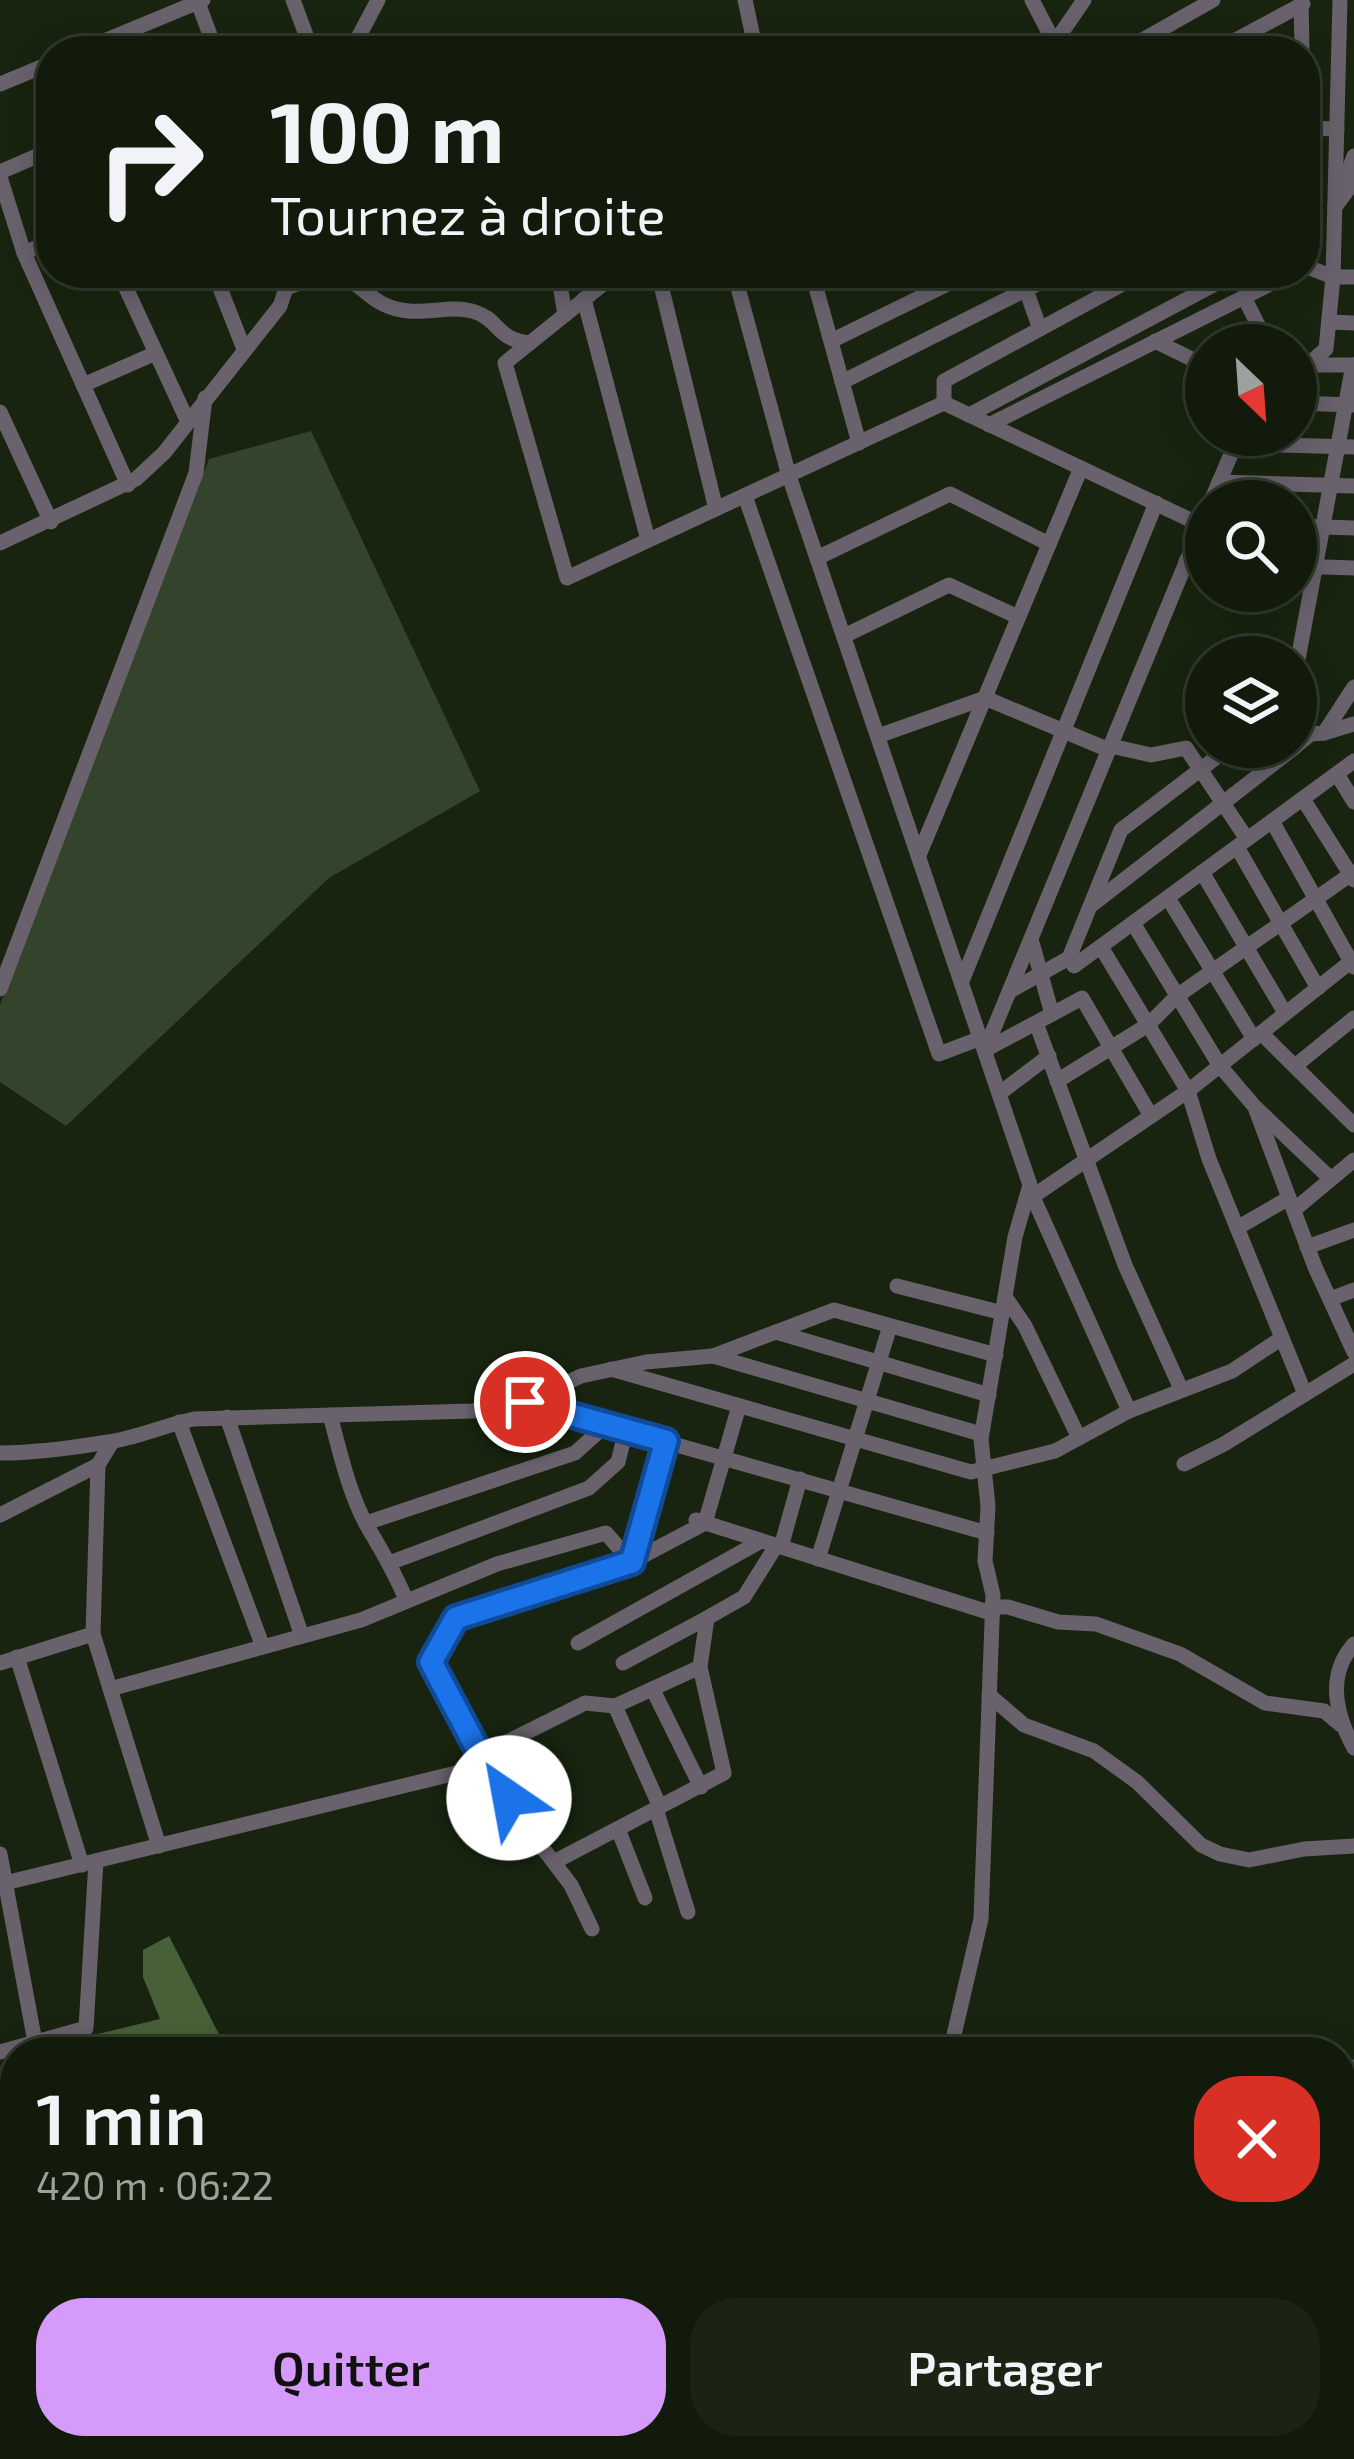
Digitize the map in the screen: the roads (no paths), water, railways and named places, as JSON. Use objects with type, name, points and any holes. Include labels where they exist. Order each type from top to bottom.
[{"type":"street","points":[[292,0],[306,36]]},
{"type":"street","points":[[359,36],[378,0]]},
{"type":"street","points":[[746,0],[753,36]]},
{"type":"street","points":[[1032,0],[1048,36]]},
{"type":"street","points":[[1062,36],[1084,0]]},
{"type":"street","points":[[1149,36],[1213,0]]},
{"type":"street","points":[[1317,358],[1326,350],[1333,277],[1340,0]]},
{"type":"street","points":[[116,36],[199,1],[212,36]]},
{"type":"street","points":[[1242,36],[1302,2],[1302,36]]},
{"type":"street","points":[[0,84],[36,69]]},
{"type":"street","points":[[1320,128],[1337,129]]},
{"type":"street","points":[[1335,207],[1354,155]]},
{"type":"street","points":[[36,157],[0,174],[36,280]]},
{"type":"street","points":[[1335,207],[1354,181]]},
{"type":"street","points":[[24,253],[36,248]]},
{"type":"street","points":[[1320,272],[1354,277]]},
{"type":"street","points":[[40,288],[128,485]]},
{"type":"street","points":[[126,288],[188,422]]},
{"type":"street","points":[[220,288],[244,349]]},
{"type":"street","points":[[0,543],[128,485],[164,453],[280,305],[287,288]]},
{"type":"street","points":[[362,288],[394,308],[476,312],[505,338],[530,343]]},
{"type":"street","points":[[560,288],[565,315]]},
{"type":"street","points":[[598,288],[505,363],[567,578],[944,404],[1185,514]]},
{"type":"street","points":[[662,288],[716,509]]},
{"type":"street","points":[[738,288],[789,476],[1030,1185],[1015,1237],[981,1434],[986,1468],[985,1561],[993,1594],[981,1918],[953,2037]]},
{"type":"street","points":[[816,288],[860,443]]},
{"type":"street","points":[[831,341],[939,288]]},
{"type":"street","points":[[1026,288],[1040,329]]},
{"type":"street","points":[[842,382],[1032,288]]},
{"type":"street","points":[[944,404],[944,381],[1115,288]]},
{"type":"street","points":[[969,415],[1208,288]]},
{"type":"street","points":[[989,425],[1262,288]]},
{"type":"street","points":[[1244,297],[1258,324]]},
{"type":"street","points":[[584,299],[648,540]]},
{"type":"street","points":[[1329,322],[1354,322]]},
{"type":"street","points":[[1156,341],[1185,356]]},
{"type":"street","points":[[83,385],[156,353]]},
{"type":"street","points":[[1317,369],[1353,365],[1346,447],[1330,485],[1317,556]]},
{"type":"street","points":[[0,989],[196,473],[206,398]]},
{"type":"street","points":[[1317,404],[1350,405]]},
{"type":"street","points":[[0,412],[51,522]]},
{"type":"street","points":[[919,855],[1081,468]]},
{"type":"street","points":[[1317,485],[1354,486]]},
{"type":"street","points":[[817,558],[950,494],[1049,544]]},
{"type":"street","points":[[745,496],[940,1054],[983,1044],[1082,998],[1151,1116]]},
{"type":"street","points":[[962,981],[1156,503]]},
{"type":"street","points":[[1317,527],[1354,528]]},
{"type":"street","points":[[983,1044],[1010,992],[1185,564]]},
{"type":"street","points":[[1317,567],[1354,568]]},
{"type":"street","points":[[844,636],[949,585],[1018,617]]},
{"type":"street","points":[[1324,734],[1354,687]]},
{"type":"street","points":[[878,736],[985,698],[1110,748],[1150,755],[1186,748],[1225,803],[1281,924],[1318,988]]},
{"type":"street","points":[[1317,734],[1354,724]]},
{"type":"street","points":[[1069,958],[1074,966],[1354,761]]},
{"type":"street","points":[[1090,906],[1268,768]]},
{"type":"street","points":[[1010,992],[1069,958],[1121,830],[1200,769]]},
{"type":"street","points":[[1336,774],[1354,802]]},
{"type":"street","points":[[1058,1081],[1148,1024],[1177,996],[1353,876],[1303,799]]},
{"type":"street","points":[[1029,1199],[1188,1091],[1353,962],[1272,821]]},
{"type":"street","points":[[1202,872],[1285,1013]]},
{"type":"street","points":[[1168,898],[1257,1036],[1354,1125]]},
{"type":"street","points":[[1133,923],[1220,1066],[1255,1107],[1331,1179]]},
{"type":"street","points":[[1031,939],[1052,1014]]},
{"type":"street","points":[[1101,946],[1188,1091],[1209,1159],[1305,1394]]},
{"type":"street","points":[[1295,1066],[1354,1018]]},
{"type":"street","points":[[1036,1023],[1125,1265],[1181,1389]]},
{"type":"street","points":[[1000,1093],[1049,1057]]},
{"type":"street","points":[[1255,1107],[1307,1247],[1354,1352]]},
{"type":"street","points":[[1237,1228],[1291,1204],[1354,1160]]},
{"type":"street","points":[[1029,1199],[1129,1411]]},
{"type":"street","points":[[1307,1247],[1354,1230]]},
{"type":"street","points":[[897,1286],[1005,1306],[1024,1326],[1078,1438]]},
{"type":"street","points":[[1330,1299],[1354,1290]]},
{"type":"street","points":[[0,1453],[112,1442],[179,1422],[227,1417],[472,1411],[525,1402],[580,1376],[646,1362],[713,1356],[834,1310],[996,1355]]},
{"type":"street","points":[[818,1558],[890,1326]]},
{"type":"street","points":[[776,1331],[988,1396]]},
{"type":"street","points":[[611,1370],[971,1472],[1055,1451],[1129,1411],[1232,1371],[1282,1338]]},
{"type":"street","points":[[713,1356],[981,1434]]},
{"type":"street","points":[[1184,1463],[1354,1365]]},
{"type":"street","points":[[525,1402],[987,1533]]},
{"type":"street","points":[[592,1929],[571,1885],[485,1761],[431,1662],[456,1618],[632,1562],[699,1521],[739,1406]]},
{"type":"street","points":[[331,1415],[346,1475],[366,1522],[392,1562],[406,1600]]},
{"type":"street","points":[[227,1417],[302,1636]]},
{"type":"street","points":[[179,1422],[263,1646]]},
{"type":"street","points":[[366,1522],[575,1453],[605,1426]]},
{"type":"street","points":[[392,1562],[589,1488],[618,1462],[626,1430]]},
{"type":"street","points":[[632,1562],[666,1441]]},
{"type":"street","points":[[112,1442],[98,1465],[93,1634],[159,1846]]},
{"type":"street","points":[[0,1515],[98,1465]]},
{"type":"street","points":[[623,1663],[745,1597],[800,1480]]},
{"type":"street","points":[[699,1521],[991,1610],[1008,1607],[1058,1622],[1096,1624],[1180,1654],[1265,1703],[1324,1711],[1341,1724]]},
{"type":"street","points":[[110,1689],[361,1620],[497,1564],[606,1533],[632,1562]]},
{"type":"street","points":[[578,1643],[772,1544]]},
{"type":"street","points":[[554,1862],[724,1773],[700,1667],[707,1618]]},
{"type":"street","points":[[0,1663],[93,1634]]},
{"type":"street","points":[[1354,1644],[1339,1669],[1336,1700],[1341,1724],[1354,1748]]},
{"type":"street","points":[[17,1657],[88,1863],[86,2028],[53,2037]]},
{"type":"street","points":[[5,1883],[485,1761],[585,1703],[615,1706],[700,1667]]},
{"type":"street","points":[[653,1690],[700,1787]]},
{"type":"street","points":[[988,1695],[1024,1725],[1094,1751],[1138,1782],[1201,1845],[1220,1854],[1249,1860],[1304,1849],[1354,1846]]},
{"type":"street","points":[[615,1706],[658,1808],[688,1912]]},
{"type":"street","points":[[618,1829],[645,1898]]},
{"type":"street","points":[[0,1854],[34,2037]]}]
